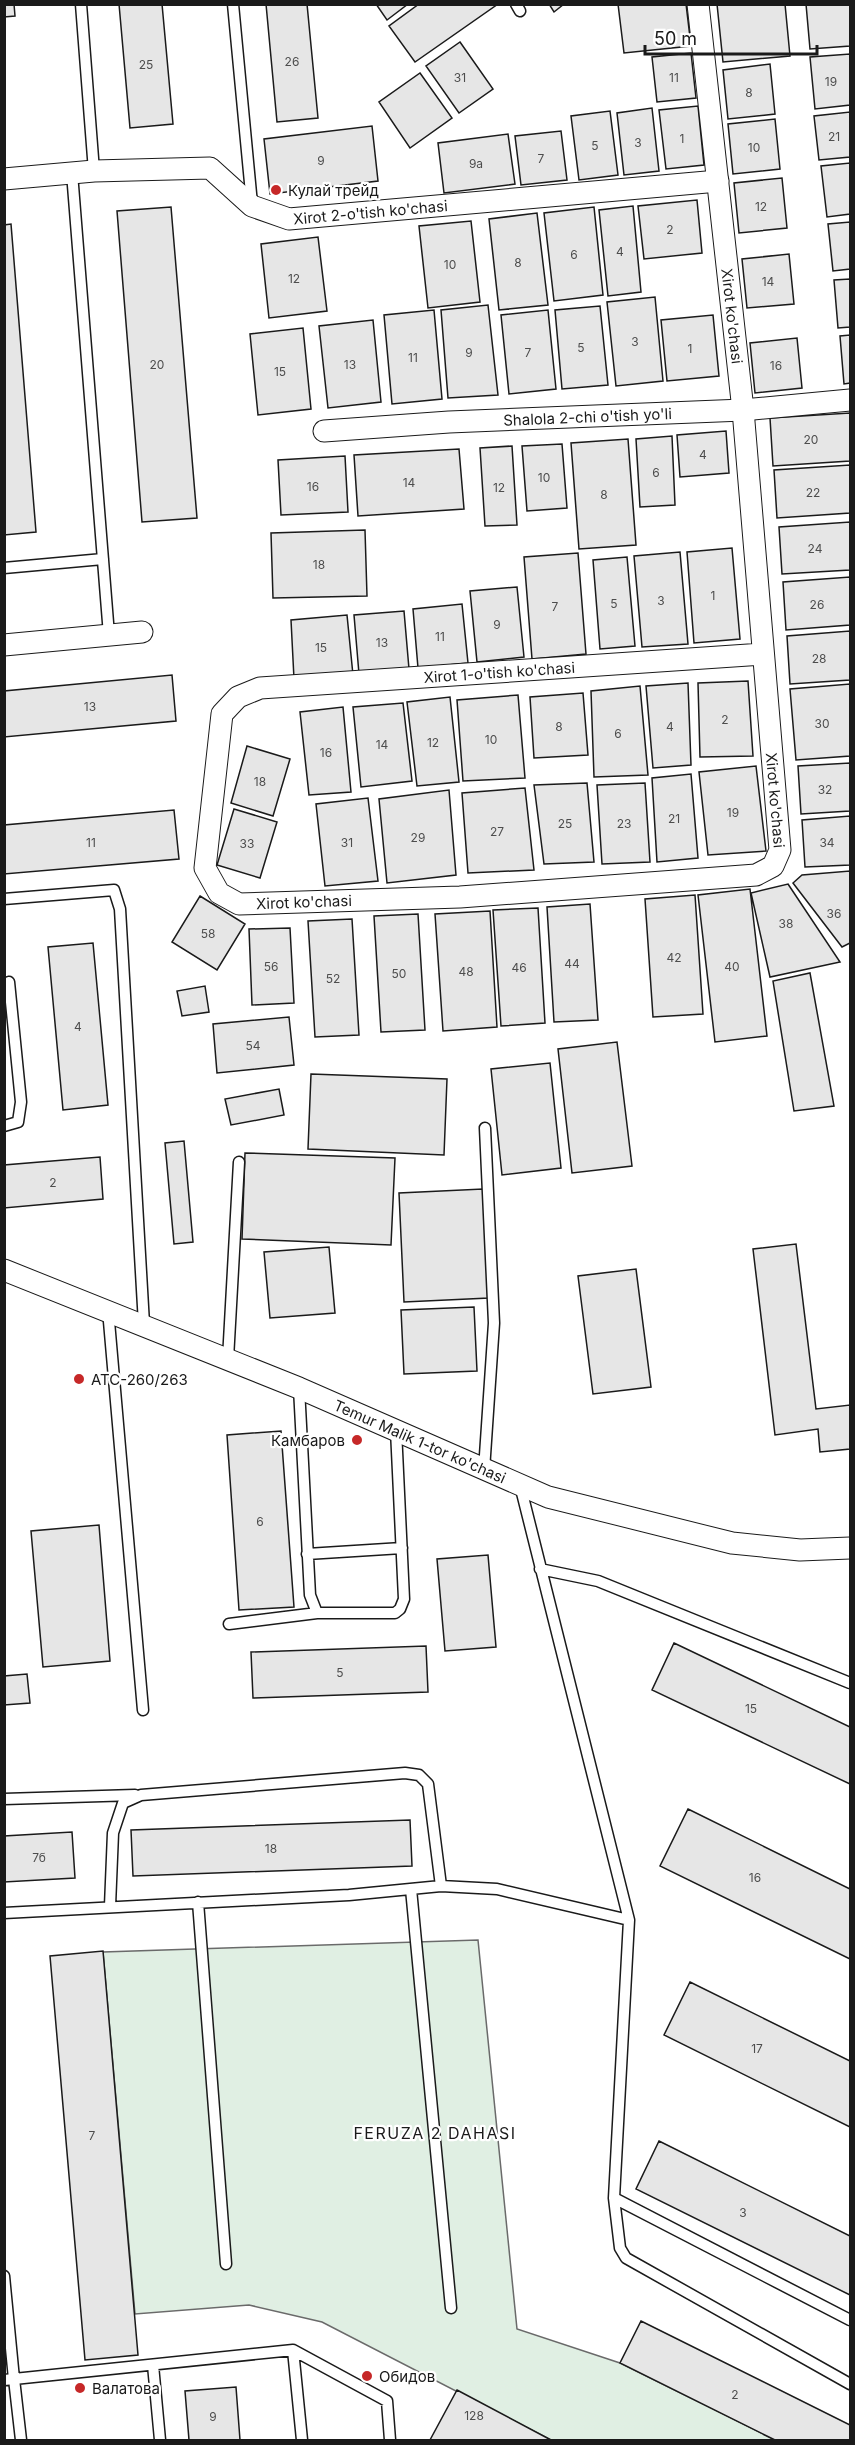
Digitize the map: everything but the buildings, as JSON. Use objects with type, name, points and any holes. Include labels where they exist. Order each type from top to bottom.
[{"type":"street","name":"Xirot ko'chasi","points":[[238,697],[222,714],[205,868],[219,893],[239,904],[460,897],[756,874],[773,866],[780,850],[743,410],[698,4]]},
{"type":"street","name":"Xirot 2-o'tish ko'chasi","points":[[4,179],[94,171],[210,168],[252,206],[289,219],[718,181]]},
{"type":"street","name":"Shalola 2-chi o'tish yo'li","points":[[324,431],[449,422],[743,410],[850,400]]},
{"type":"street","points":[[4,645],[142,632]]},
{"type":"street","name":"Xirot 1-o'tish ko'chasi","points":[[238,697],[260,688],[763,654]]},
{"type":"street","name":"Temur Malik 1-tor ko'chasi","points":[[4,1270],[144,1324],[299,1388],[549,1497],[732,1543],[800,1550],[850,1548]]},
{"type":"lane","points":[[81,4],[94,171]]},
{"type":"lane","points":[[233,4],[252,206]]},
{"type":"lane","points":[[72,173],[109,635]]},
{"type":"lane","points":[[4,568],[103,559]]},
{"type":"lane","points":[[4,899],[114,890],[120,909],[144,1324]]},
{"type":"lane","points":[[4,1126],[18,1122],[21,1102],[9,982]]},
{"type":"lane","points":[[483,1470],[494,1323],[485,1128]]},
{"type":"lane","points":[[228,1359],[239,1162]]},
{"type":"lane","points":[[108,1310],[143,1710]]},
{"type":"lane","points":[[299,1388],[310,1595],[317,1612]]},
{"type":"lane","points":[[229,1624],[317,1612],[394,1613],[400,1609],[404,1599],[396,1430]]},
{"type":"lane","points":[[520,1485],[629,1920],[614,2198],[620,2248],[626,2258],[850,2384]]},
{"type":"lane","points":[[307,1554],[402,1548]]},
{"type":"lane","points":[[540,1569],[598,1581],[850,1683]]},
{"type":"lane","points":[[4,1799],[141,1794],[405,1773],[419,1775],[428,1784],[441,1886]]},
{"type":"lane","points":[[110,1906],[112,1833],[123,1803],[141,1794]]},
{"type":"lane","points":[[4,1913],[349,1895],[441,1886],[497,1889],[629,1920]]},
{"type":"lane","points":[[411,1889],[451,2308]]},
{"type":"lane","points":[[198,1902],[226,2264]]},
{"type":"lane","points":[[614,2198],[850,2320]]},
{"type":"lane","points":[[4,2276],[9,2379],[21,2440]]},
{"type":"lane","points":[[9,2379],[293,2350],[387,2401],[390,2440]]},
{"type":"lane","points":[[293,2350],[302,2440]]},
{"type":"lane","points":[[153,2366],[160,2440]]},
{"type":"green space","points":[[478,1940],[517,2329],[620,2363],[775,2440],[551,2440],[322,2322],[249,2305],[135,2314],[103,1952]]},
{"type":"place","name":"Кулай трейд","points":[[276,190]]},
{"type":"place","name":"АТС-260/263","points":[[79,1379]]},
{"type":"place","name":"Камбаров","points":[[357,1440]]},
{"type":"place","name":"Обидов","points":[[367,2376]]},
{"type":"place","name":"Валатова","points":[[80,2388]]},
{"type":"district","name":"FERUZA 2 DAHASI","points":[[435,2133]]}]
